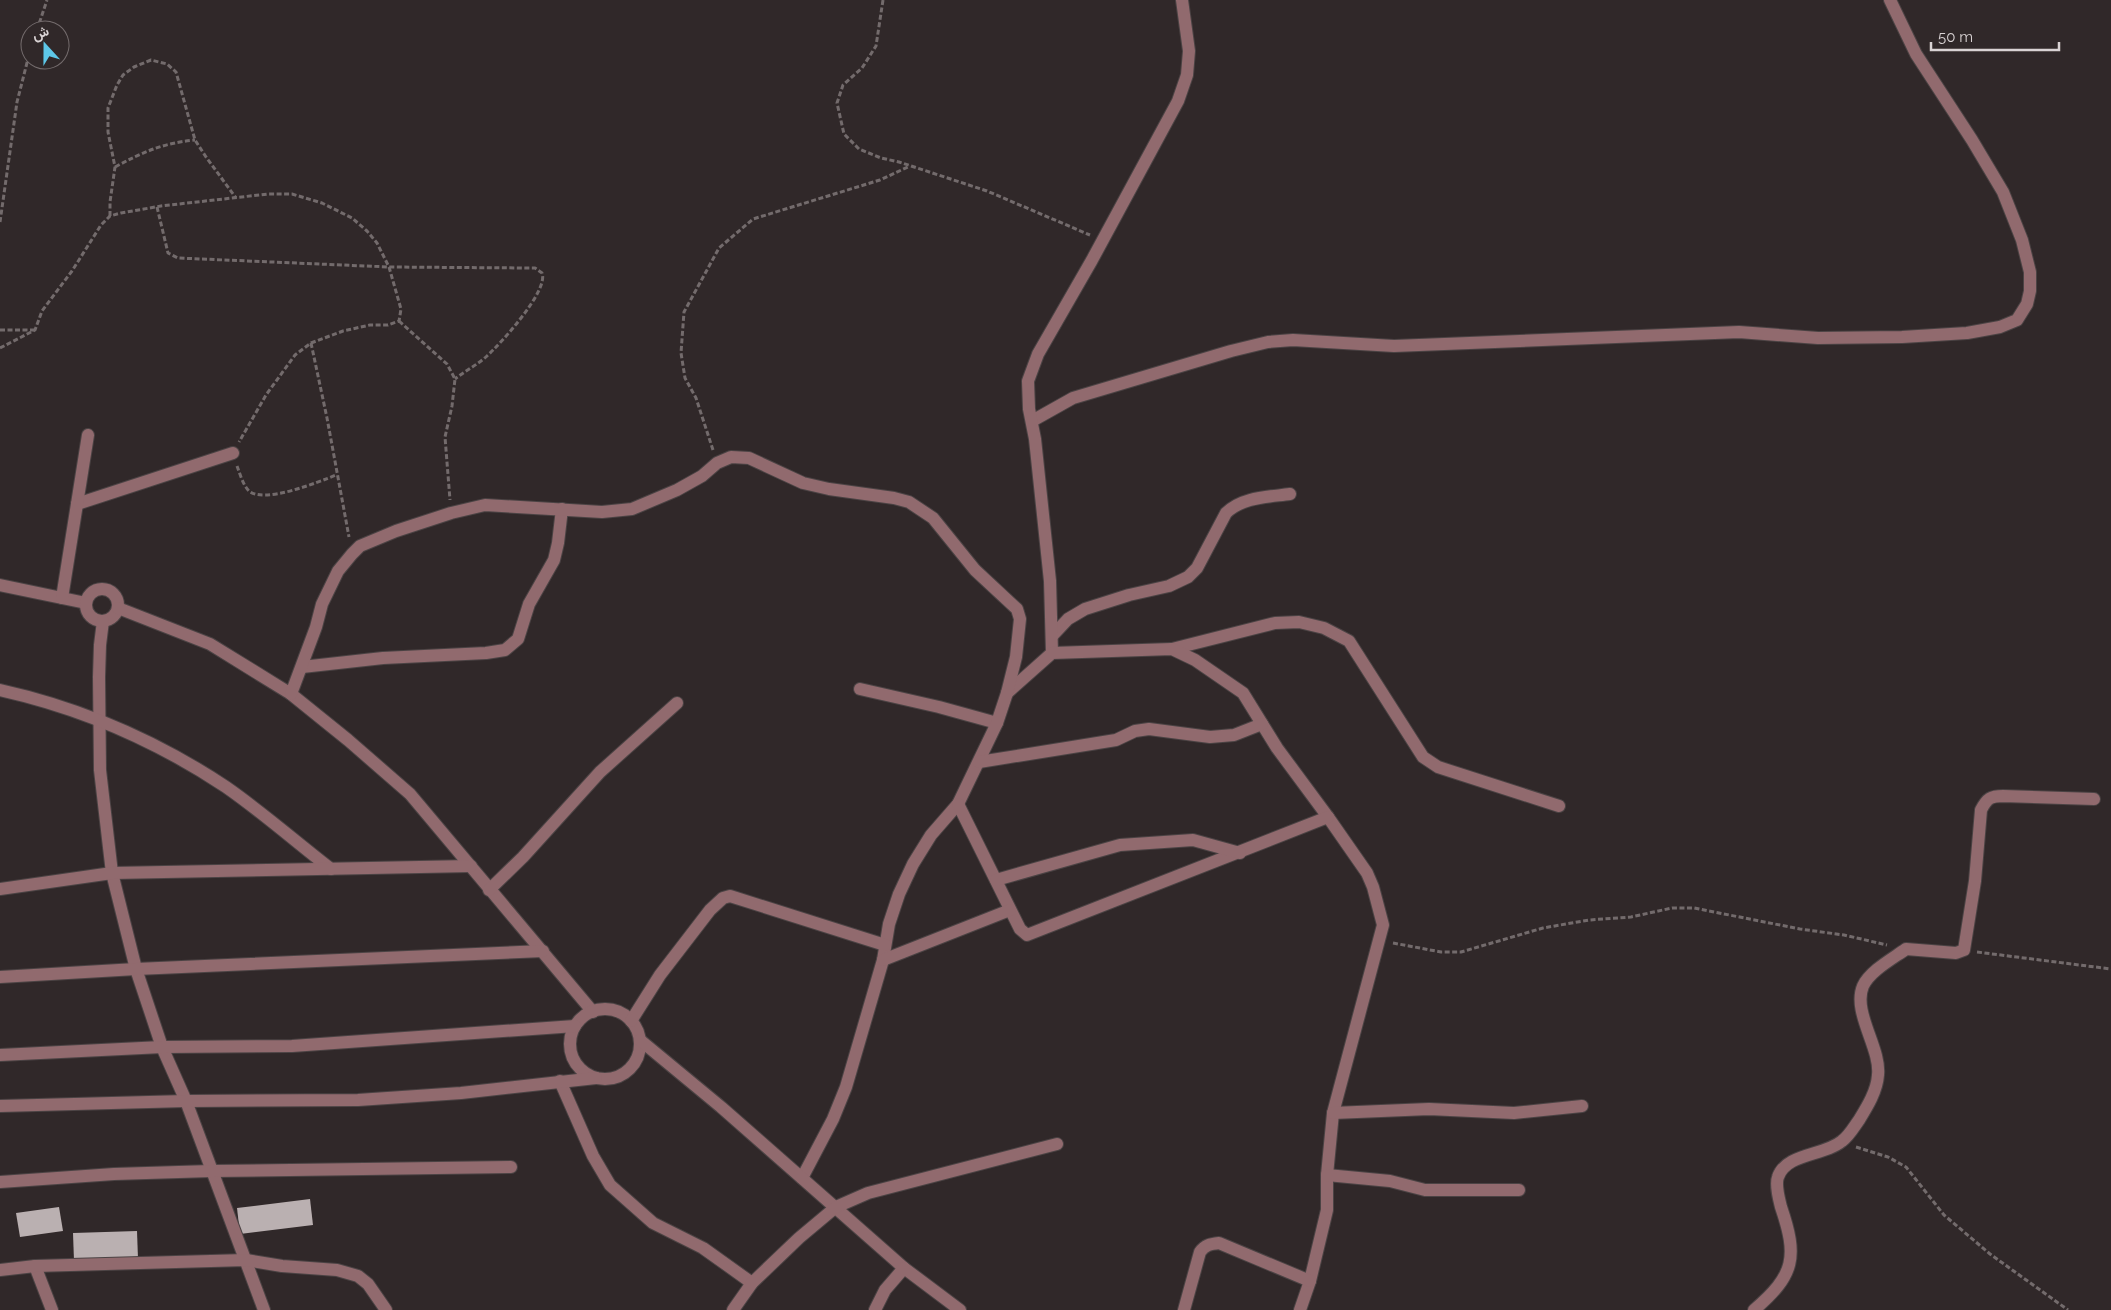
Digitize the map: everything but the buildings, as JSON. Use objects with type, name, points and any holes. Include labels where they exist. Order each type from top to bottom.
[{"type":"street","points":[[1052,653],[1050,581],[1032,421],[1029,409],[1028,381],[1038,354],[1178,100],[1187,75],[1189,50],[1182,0]]},
{"type":"street","points":[[1032,421],[1073,398],[1231,351],[1268,342],[1293,340],[1394,346],[1739,332],[1818,338],[1902,337],[1966,333],[2000,328],[2017,320],[2027,304],[2030,291],[2030,272],[2022,240],[2003,192],[1916,54],[1890,0]]},
{"type":"street","points":[[62,598],[88,435]]},
{"type":"street","points":[[77,504],[233,453]]},
{"type":"street","points":[[291,694],[302,667],[322,604],[338,571],[352,554],[360,546],[369,542],[451,513],[485,505],[602,512],[632,509],[654,501],[694,481],[717,463],[730,457],[749,458],[803,482],[829,489],[894,498],[909,502],[933,518],[975,570],[1017,609],[1020,619],[1020,635],[1007,693],[997,724],[958,804],[931,836],[913,864],[899,894],[885,945],[883,960],[846,1086],[833,1119],[802,1178]]},
{"type":"street","points":[[1053,635],[1068,619],[1084,609],[1129,595],[1169,586],[1188,577],[1198,568],[1226,512],[1233,506],[1241,502],[1290,494]]},
{"type":"street","points":[[302,667],[383,658],[486,653],[505,650],[518,639],[529,604],[554,560],[562,510]]},
{"type":"street","points":[[0,585],[86,603]]},
{"type":"street","points":[[101,589],[106,590],[117,599],[118,608],[112,617],[103,621],[91,616],[86,603],[91,594],[101,589]]},
{"type":"street","points":[[118,608],[210,644],[291,694],[348,740],[410,794],[593,1012]]},
{"type":"street","points":[[103,621],[100,645],[100,770],[112,873],[136,969],[162,1046],[186,1101],[264,1310]]},
{"type":"street","points":[[1007,693],[1052,653],[1172,649],[1275,623],[1299,622],[1324,628],[1348,641],[1423,757],[1438,768],[1559,806]]},
{"type":"street","points":[[1172,649],[1194,660],[1243,693],[1287,763],[1328,816],[1367,873],[1373,887],[1383,926],[1333,1113],[1327,1175],[1327,1210],[1310,1281],[1300,1310]]},
{"type":"street","points":[[0,690],[26,695],[100,719],[162,749],[226,787],[331,869]]},
{"type":"street","points":[[860,690],[948,710],[997,724]]},
{"type":"street","points":[[489,890],[523,857],[600,772],[677,703]]},
{"type":"street","points":[[979,762],[1116,740],[1135,731],[1149,729],[1210,737],[1234,736],[1262,724]]},
{"type":"street","points":[[1754,1310],[1784,1279],[1791,1261],[1791,1234],[1779,1200],[1777,1180],[1782,1168],[1791,1162],[1842,1142],[1869,1104],[1878,1075],[1876,1053],[1860,998],[1863,986],[1872,974],[1906,949],[1956,953],[1964,950],[1975,881],[1981,810],[1985,801],[1992,796],[2094,799]]},
{"type":"street","points":[[958,804],[1020,929],[1027,935],[1328,816]]},
{"type":"street","points":[[996,880],[1120,845],[1194,840],[1240,852]]},
{"type":"street","points":[[0,888],[112,873],[471,866]]},
{"type":"street","points":[[631,1021],[660,975],[710,910],[723,898],[730,896],[885,945]]},
{"type":"street","points":[[883,960],[1010,910]]},
{"type":"street","points":[[0,977],[543,951]]},
{"type":"street","points":[[0,1106],[186,1101],[358,1100],[461,1093],[596,1078],[610,1079],[622,1074],[633,1066],[639,1054],[640,1040],[637,1030],[631,1021],[623,1014],[613,1010],[593,1012],[582,1018],[575,1026],[570,1038],[570,1052],[575,1063],[584,1073],[596,1078]]},
{"type":"street","points":[[0,1055],[162,1046],[292,1046],[575,1026]]},
{"type":"street","points":[[640,1040],[836,1207],[904,1268],[960,1310]]},
{"type":"street","points":[[560,1082],[593,1156],[610,1185],[653,1224],[703,1248],[752,1284]]},
{"type":"street","points":[[1333,1113],[1429,1109],[1514,1113],[1582,1106]]},
{"type":"street","points":[[733,1310],[752,1284],[799,1238],[836,1207],[868,1193],[1057,1144]]},
{"type":"street","points":[[0,1182],[114,1174],[511,1167]]},
{"type":"street","points":[[1327,1175],[1390,1181],[1425,1190],[1519,1190]]},
{"type":"street","points":[[1184,1310],[1200,1252],[1204,1246],[1211,1244],[1219,1243],[1310,1281]]},
{"type":"street","points":[[0,1270],[35,1266],[246,1260],[282,1266],[337,1270],[358,1276],[368,1284],[386,1310]]},
{"type":"street","points":[[35,1266],[52,1310]]},
{"type":"street","points":[[875,1310],[885,1290],[904,1268]]},
{"type":"path","points":[[40,20],[47,0]]},
{"type":"path","points":[[883,0],[876,46],[862,68],[843,85],[837,103],[844,134],[859,149],[880,158],[987,191],[1102,240]]},
{"type":"path","points":[[110,216],[115,167],[108,132],[108,108],[123,75],[134,67],[151,60],[167,64],[176,72],[195,140],[236,198]]},
{"type":"path","points":[[0,222],[17,102],[25,70]]},
{"type":"path","points":[[115,167],[143,152],[162,145],[195,140]]},
{"type":"path","points":[[717,463],[696,398],[685,378],[682,353],[684,312],[719,248],[753,219],[880,180],[910,166]]},
{"type":"path","points":[[0,348],[35,330],[42,311],[72,271],[101,225],[110,216],[121,212],[157,207],[292,194],[322,203],[352,218],[368,231],[378,244],[389,267],[401,309],[399,320]]},
{"type":"path","points":[[157,207],[168,253],[178,258],[389,267],[535,268],[543,276],[542,284],[535,298],[512,329],[486,357],[454,379]]},
{"type":"path","points":[[336,475],[293,489],[268,495],[256,495],[248,490],[243,481],[233,453],[282,371],[295,355],[311,343],[343,331],[370,325],[388,325],[399,320]]},
{"type":"path","points":[[399,320],[447,364],[454,379],[452,406],[445,437],[451,513]]},
{"type":"path","points":[[0,330],[35,330]]},
{"type":"path","points":[[311,343],[352,554]]},
{"type":"path","points":[[1380,940],[1442,952],[1471,951],[1509,937],[1544,928],[1589,920],[1632,917],[1672,908],[1694,908],[1800,929],[1844,935],[1906,949]]},
{"type":"path","points":[[1964,950],[2111,969]]},
{"type":"path","points":[[1842,1142],[1888,1157],[1906,1167],[1944,1215],[1990,1254],[2068,1310]]}]
